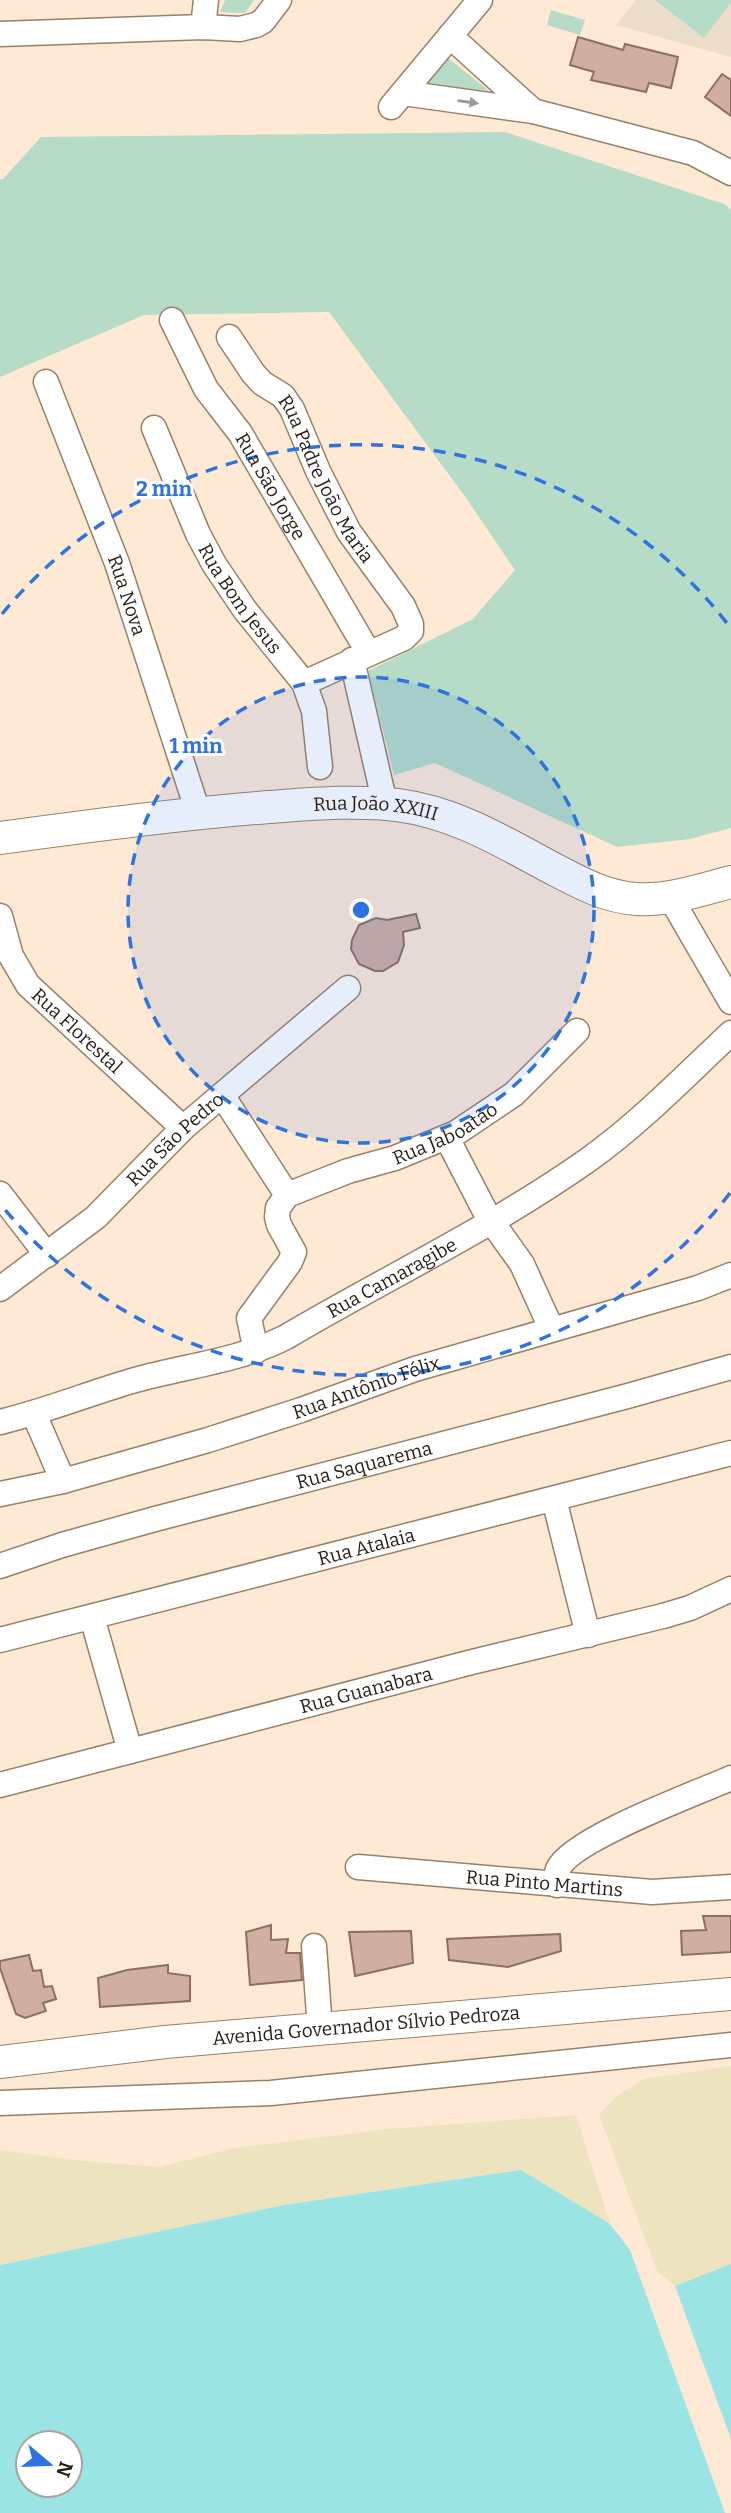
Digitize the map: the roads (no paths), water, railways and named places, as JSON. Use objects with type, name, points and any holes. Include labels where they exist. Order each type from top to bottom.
[{"type":"main road","name":"Rua João XXIII","points":[[0,838],[198,813],[324,804],[385,804],[425,809],[459,821],[592,889],[639,899],[670,897],[731,882]]},
{"type":"main road","name":"Avenida Governador Sílvio Pedroza","points":[[0,2062],[152,2043],[731,1994]]},
{"type":"street","points":[[203,27],[206,0]]},
{"type":"street","points":[[0,34],[203,27],[240,29],[263,21],[279,0]]},
{"type":"street","points":[[481,0],[397,100],[533,110],[693,153],[731,173]]},
{"type":"street","points":[[450,36],[533,110]]},
{"type":"street","name":"Rua São Jorge","points":[[172,320],[206,389],[240,433],[360,656],[385,804]]},
{"type":"street","name":"Rua Padre João Maria","points":[[229,337],[253,373],[262,383],[283,396],[292,409],[318,471],[349,532],[403,606],[411,624],[411,631],[404,638],[360,656]]},
{"type":"street","name":"Rua Nova","points":[[46,382],[117,563],[198,813]]},
{"type":"street","name":"Rua Bom Jesus","points":[[154,428],[198,534],[214,564],[245,610],[304,683],[314,711],[320,766]]},
{"type":"street","points":[[304,683],[360,656]]},
{"type":"street","points":[[670,897],[731,1002]]},
{"type":"street","name":"Rua Florestal","points":[[0,916],[11,956],[28,985],[183,1128]]},
{"type":"street","name":"Rua São Pedro","points":[[0,1289],[96,1217],[183,1128],[348,988]]},
{"type":"street","name":"Rua Jaboatão","points":[[288,1195],[348,1171],[395,1158],[447,1138],[514,1094],[577,1031]]},
{"type":"street","name":"Rua Camaragibe","points":[[0,1422],[34,1414],[135,1380],[256,1351],[286,1337],[491,1221],[586,1161],[613,1141],[731,1033]]},
{"type":"street","points":[[222,1096],[288,1195],[278,1208],[277,1217],[294,1252],[290,1262],[249,1318],[256,1351]]},
{"type":"street","points":[[447,1138],[491,1221],[522,1264],[551,1328]]},
{"type":"street","points":[[0,1194],[47,1255]]},
{"type":"street","name":"Rua Antônio Félix","points":[[0,1494],[63,1481],[261,1423],[415,1369],[698,1288],[731,1275]]},
{"type":"street","name":"Rua Saquarema","points":[[0,1566],[62,1545],[155,1519],[731,1367]]},
{"type":"street","points":[[34,1414],[63,1481]]},
{"type":"street","name":"Rua Atalaia","points":[[0,1640],[731,1453]]},
{"type":"street","points":[[554,1499],[588,1635]]},
{"type":"street","name":"Rua Guanabara","points":[[0,1785],[690,1608],[731,1589]]},
{"type":"street","points":[[92,1617],[130,1751]]},
{"type":"street","points":[[557,1885],[558,1868],[597,1838],[731,1778]]},
{"type":"street","name":"Rua Pinto Martins","points":[[358,1867],[652,1892],[731,1887]]},
{"type":"street","points":[[314,1946],[320,2029]]},
{"type":"street","points":[[0,2104],[271,2093],[731,2045]]},
{"type":"water","points":[[521,2170],[610,2224],[630,2250],[725,2513],[0,2513],[0,2265],[284,2205]]},
{"type":"water","points":[[731,2264],[731,2439],[675,2286]]}]
